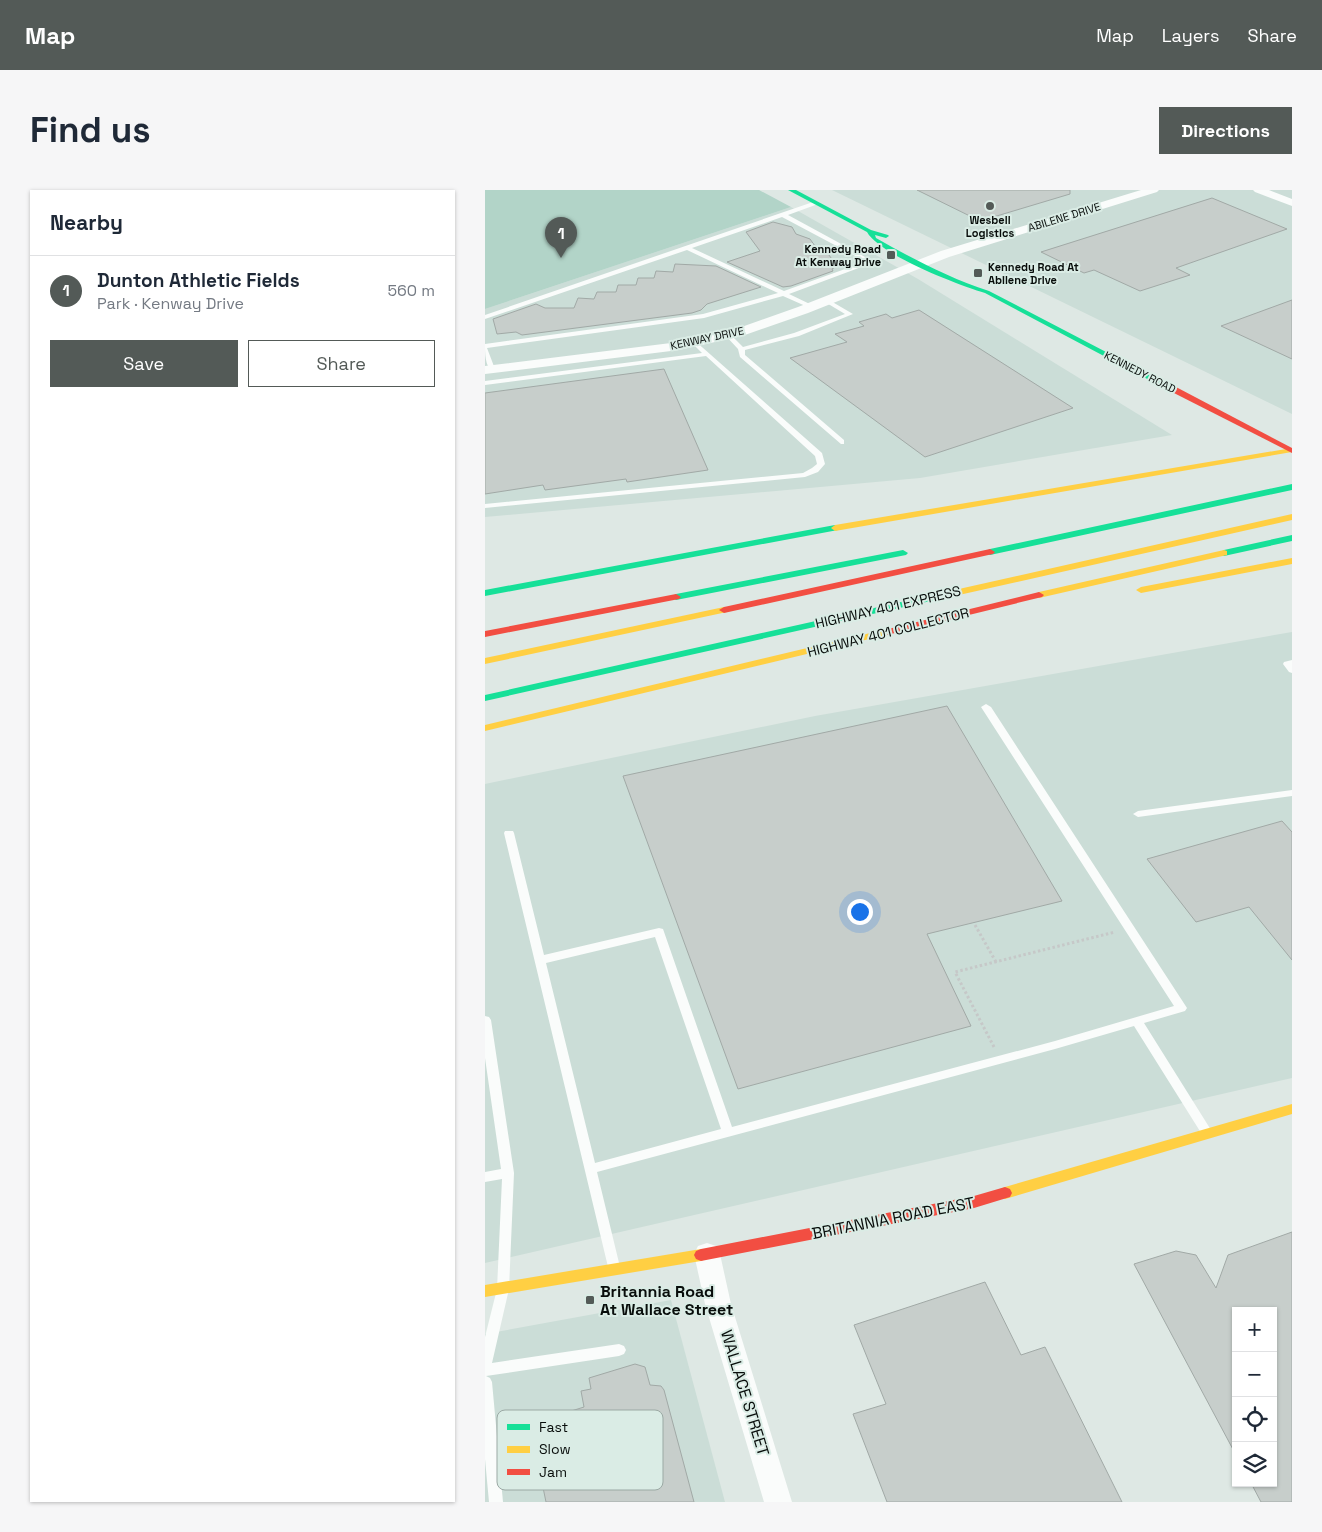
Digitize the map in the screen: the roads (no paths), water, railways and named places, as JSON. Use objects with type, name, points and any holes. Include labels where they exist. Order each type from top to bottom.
[{"type":"main road","name":"KENNEDY ROAD","points":[[791,190],[869,231],[888,236],[977,282],[987,292]]},
{"type":"main road","name":"KENNEDY ROAD","points":[[869,231],[874,239],[919,264],[967,287],[987,292],[1292,450]]},
{"type":"main road","points":[[485,593],[757,541],[1292,450]]},
{"type":"main road","points":[[485,661],[1292,487]]},
{"type":"main road","points":[[1136,508],[1237,498]]},
{"type":"main road","name":"HIGHWAY 401 EXPRESS","points":[[485,698],[1292,517]]},
{"type":"main road","name":"HIGHWAY 401 COLLECTOR","points":[[485,728],[1055,591],[1292,538]]},
{"type":"main road","points":[[485,634],[911,551]]},
{"type":"main road","points":[[1131,592],[1292,561]]},
{"type":"main road","points":[[485,586],[561,577]]},
{"type":"main road","points":[[732,670],[966,625]]},
{"type":"main road","name":"BRITANNIA ROAD EAST","points":[[485,1292],[707,1254],[974,1202],[1292,1109]]},
{"type":"street","name":"ABILENE DRIVE","points":[[919,264],[1153,190]]},
{"type":"street","points":[[1259,190],[1292,203]]},
{"type":"street","name":"KENWAY DRIVE","points":[[489,370],[694,342],[728,335],[812,307],[919,264]]},
{"type":"street","name":"WALLACE STREET","points":[[707,1254],[718,1304],[778,1502]]},
{"type":"lane","points":[[485,317],[816,203]]},
{"type":"lane","points":[[489,370],[485,347],[704,316],[785,293],[863,264],[864,258],[783,214]]},
{"type":"lane","points":[[686,247],[812,307]]},
{"type":"lane","points":[[741,349],[779,341],[810,331],[850,314],[827,301]]},
{"type":"lane","points":[[728,335],[741,349],[742,356],[841,442]]},
{"type":"lane","points":[[485,506],[805,475],[815,470],[821,464],[819,454],[694,342]]},
{"type":"lane","points":[[485,383],[707,354]]},
{"type":"lane","points":[[1292,663],[1287,664],[1292,670]]},
{"type":"lane","points":[[591,1168],[1000,1059],[1181,1008],[986,707]]},
{"type":"lane","points":[[1138,814],[1292,793]]},
{"type":"lane","points":[[509,833],[615,1270]]},
{"type":"lane","points":[[540,960],[659,932],[728,1132]]},
{"type":"lane","points":[[485,1020],[508,1173],[503,1289],[485,1365]]},
{"type":"lane","points":[[1137,1021],[1207,1134]]},
{"type":"lane","points":[[485,1177],[508,1173]]},
{"type":"lane","points":[[485,1370],[619,1350]]},
{"type":"lane","points":[[485,1382],[496,1502]]},
{"type":"place","name":"Wesbell Logistics","points":[[990,206]]},
{"type":"place","name":"Kennedy Road At Kenway Drive","points":[[891,255]]},
{"type":"place","name":"Dunton Athletic Fields","points":[[561,258]]},
{"type":"place","name":"Kennedy Road At Abilene Drive","points":[[978,273]]},
{"type":"place","name":"Britannia Road At Wallace Street","points":[[590,1300]]}]
